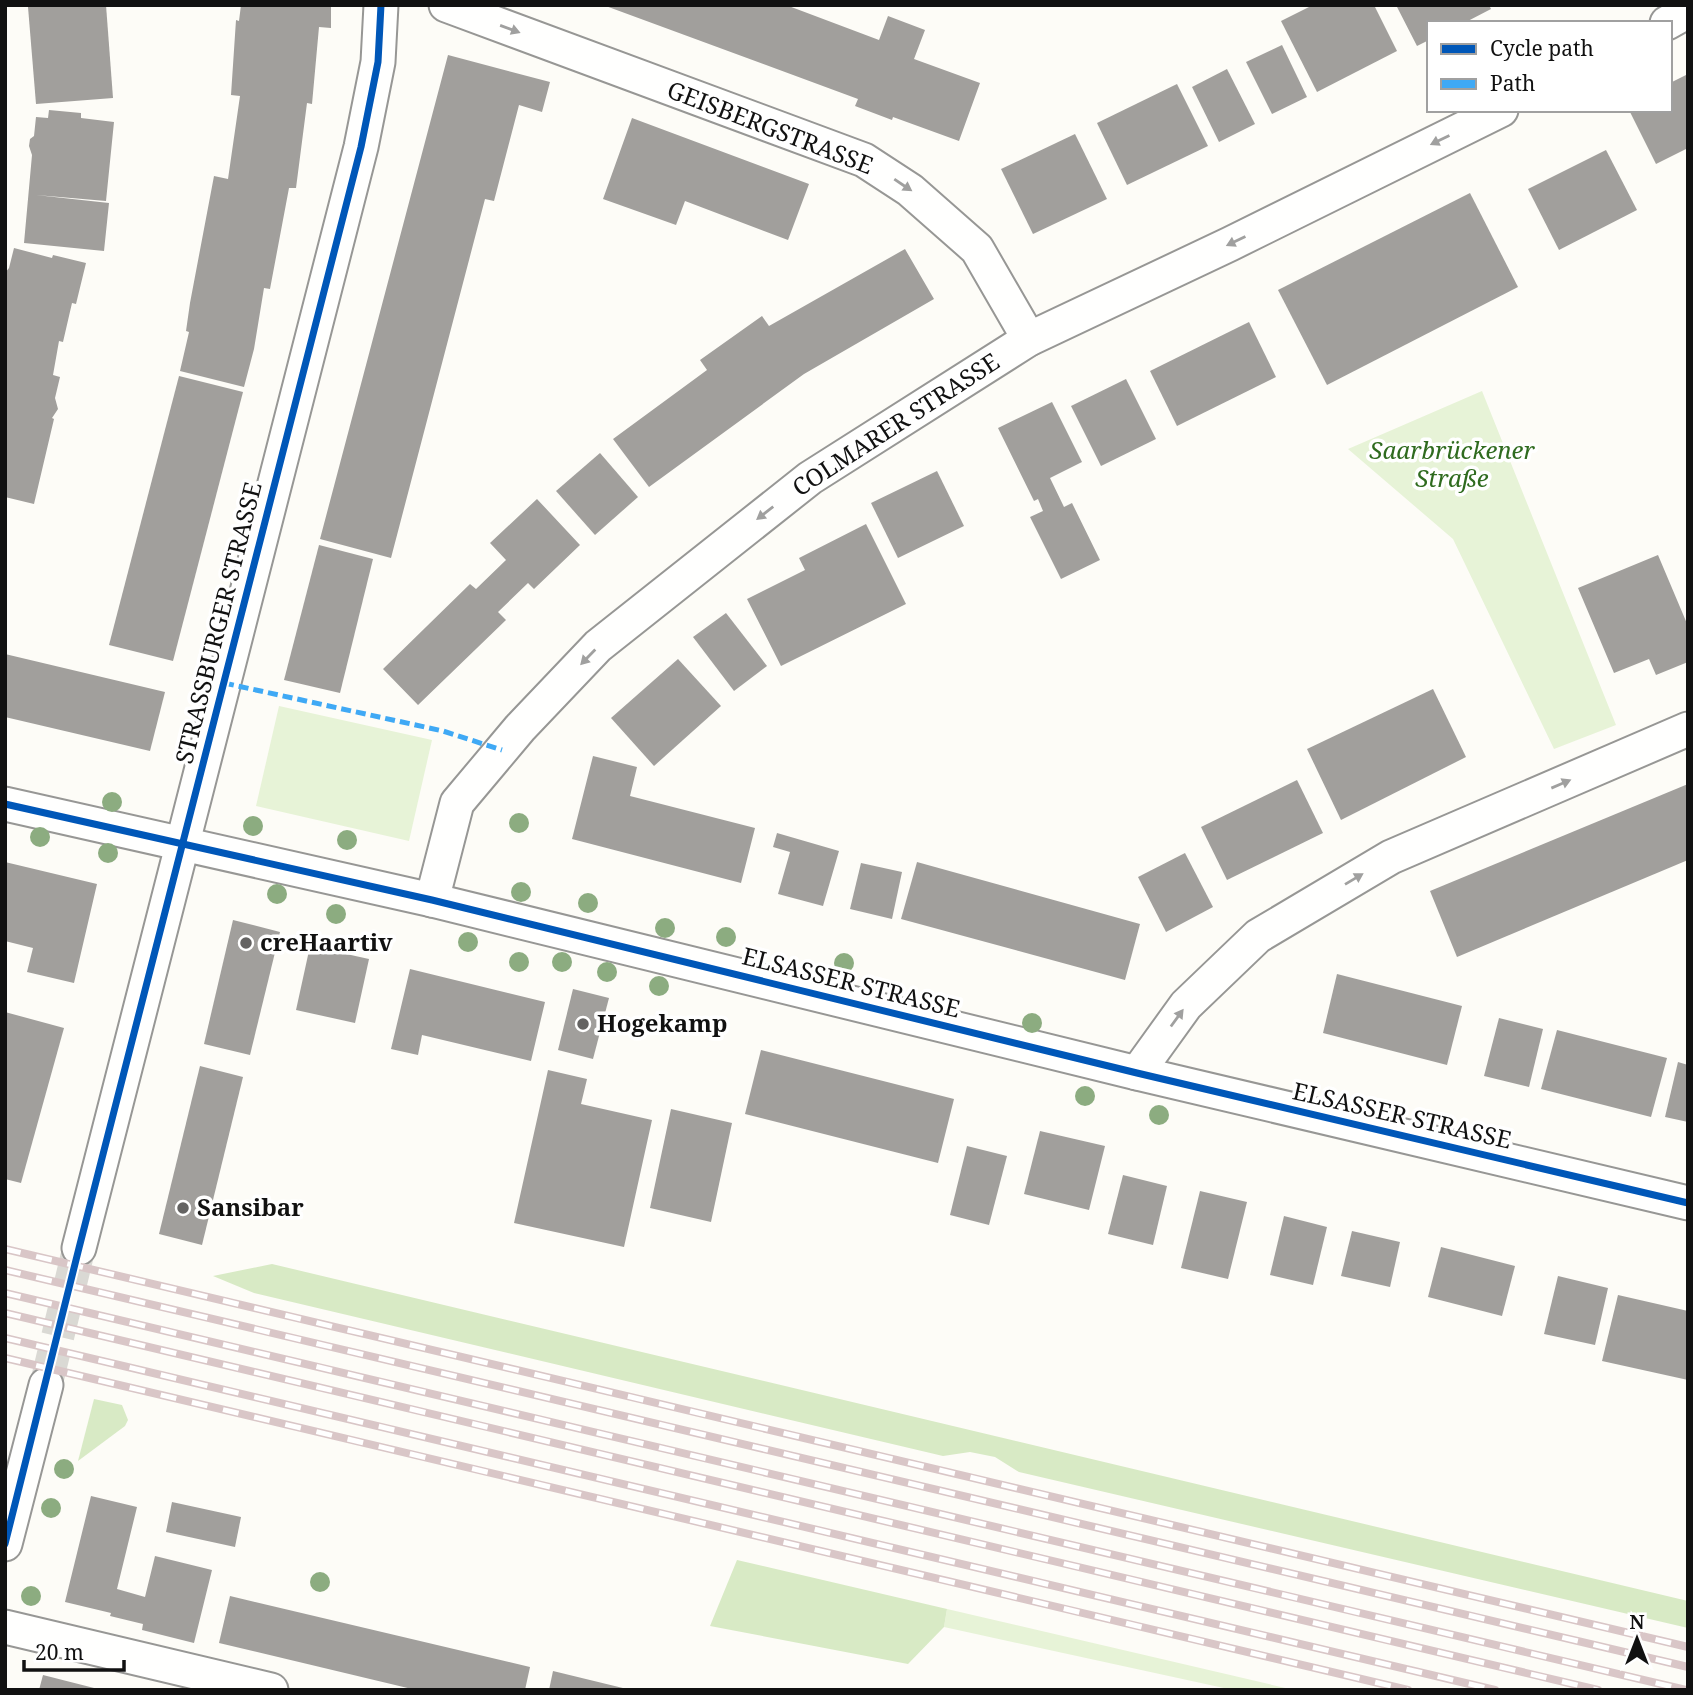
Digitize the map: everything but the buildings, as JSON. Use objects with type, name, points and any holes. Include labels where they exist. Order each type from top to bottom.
[{"type":"street","name":"STRASSBURGER STRASSE","points":[[79,1248],[361,147],[378,62],[381,5]]},
{"type":"street","name":"GEISBERGSTRASSE","points":[[446,5],[864,160],[910,190],[976,249],[1029,339]]},
{"type":"street","points":[[1671,21],[1688,12]]},
{"type":"street","name":"COLMARER STRASSE","points":[[432,901],[457,803],[520,728],[598,646],[810,478],[1029,339],[1230,244],[1497,112]]},
{"type":"street","points":[[1137,1073],[1186,1005],[1258,936],[1391,857],[1688,729]]},
{"type":"street","name":"ELSASSER STRASSE","points":[[5,804],[432,901],[1137,1073],[1688,1203]]},
{"type":"street","points":[[5,1544],[46,1385]]},
{"type":"street","points":[[5,1627],[271,1690]]},
{"type":"green space","name":"Saarbrückener Straße","points":[[1482,391],[1616,725],[1554,749],[1453,539],[1348,449]]},
{"type":"green space","points":[[279,706],[432,740],[409,841],[256,806]]},
{"type":"green space","points":[[272,1264],[1688,1601],[1688,1628],[1019,1472],[995,1457],[970,1452],[943,1456],[254,1293],[213,1276]]},
{"type":"green space","points":[[94,1399],[122,1405],[128,1420],[125,1426],[78,1461]]},
{"type":"green space","points":[[737,1560],[947,1609],[944,1627],[908,1664],[710,1626]]},
{"type":"green space","points":[[947,1609],[1294,1690],[1233,1690],[944,1627]]},
{"type":"tunnel","points":[[46,1385],[79,1248]]},
{"type":"railway","points":[[5,1249],[1688,1647]]},
{"type":"railway","points":[[5,1270],[1688,1667]]},
{"type":"railway","points":[[5,1293],[1686,1690]]},
{"type":"railway","points":[[5,1313],[1598,1690]]},
{"type":"railway","points":[[5,1338],[1495,1690]]},
{"type":"railway","points":[[5,1358],[1408,1690]]},
{"type":"marked path","points":[[224,683],[443,731],[502,750]]},
{"type":"cycle path","points":[[5,1544],[361,147],[378,62],[381,5]]},
{"type":"cycle path","points":[[5,804],[432,900],[1137,1073],[1688,1203]]},
{"type":"place","name":"creHaartiv","points":[[246,943]]},
{"type":"place","name":"Hogekamp","points":[[583,1024]]},
{"type":"place","name":"Sansibar","points":[[183,1208]]}]
